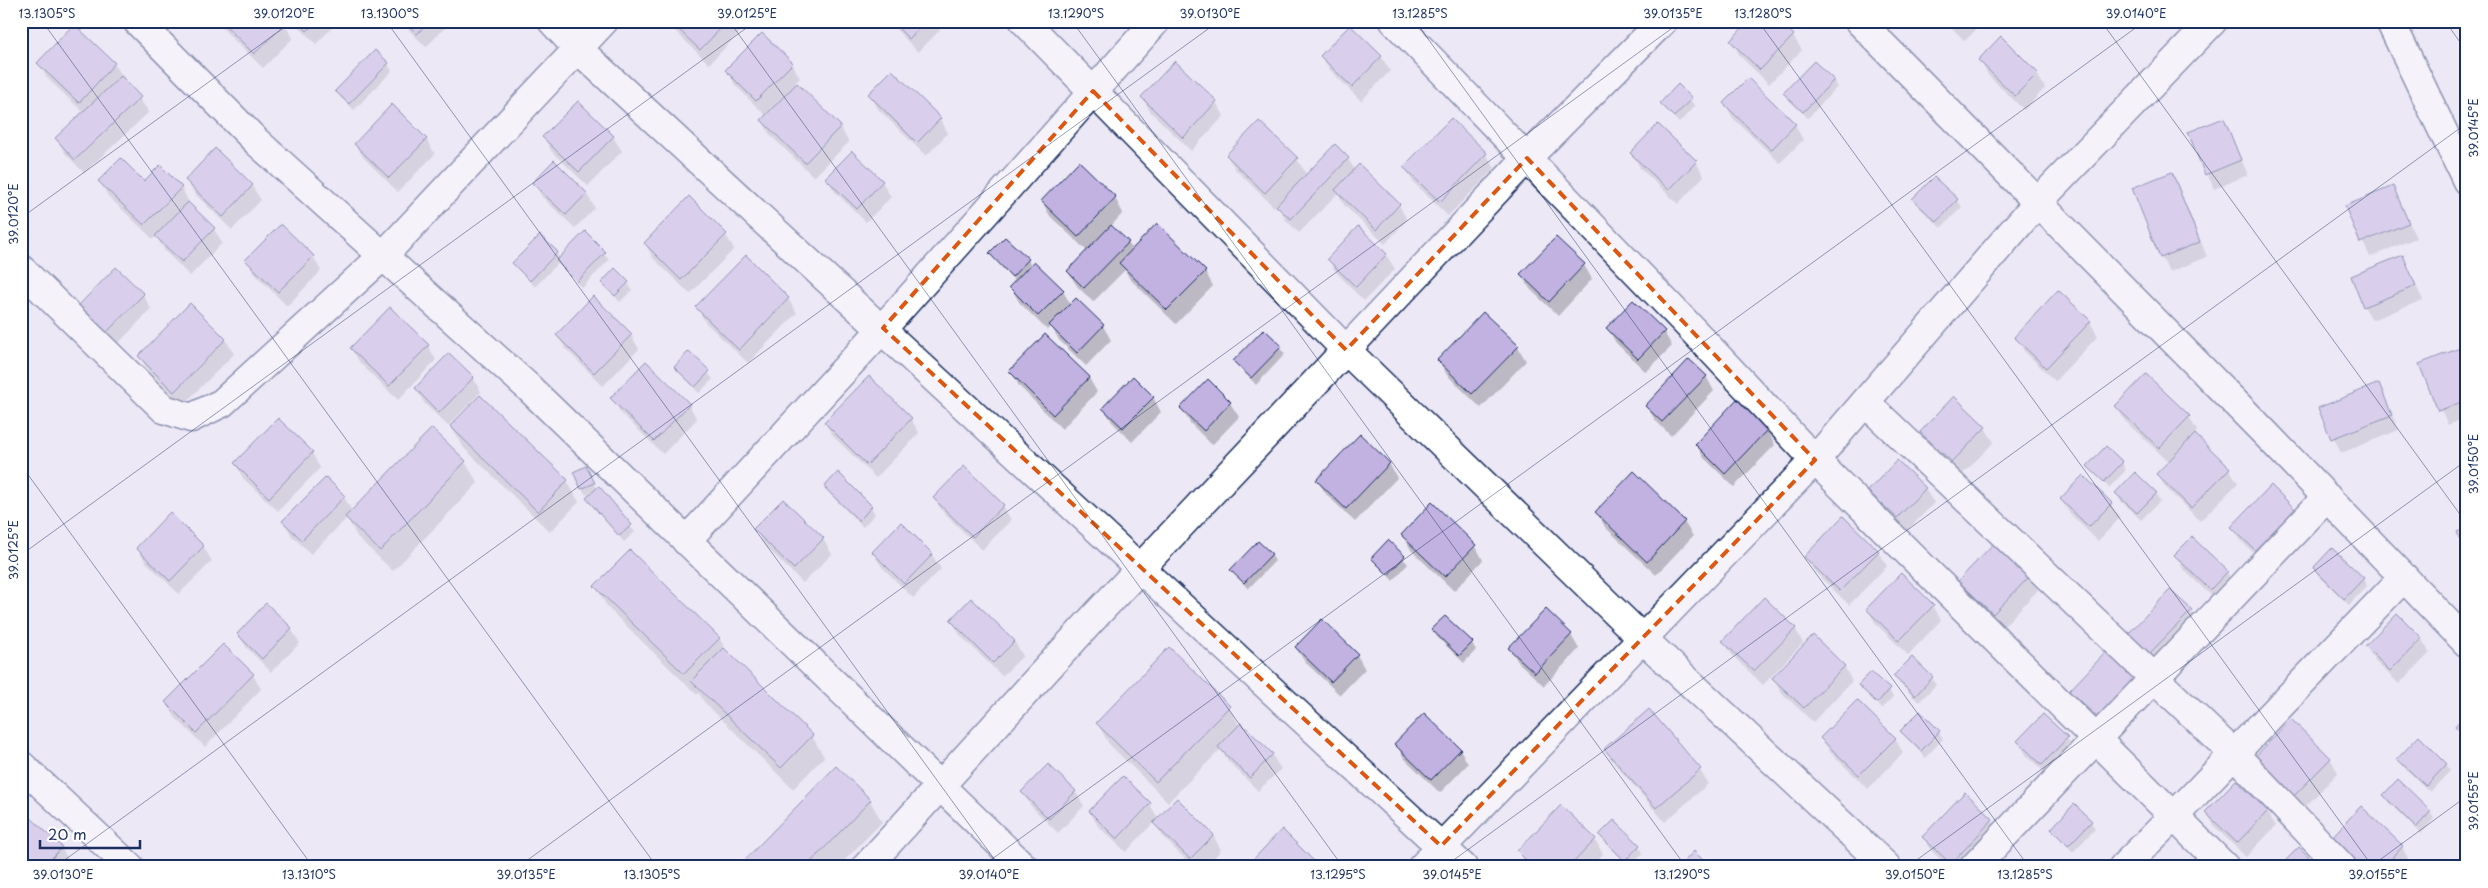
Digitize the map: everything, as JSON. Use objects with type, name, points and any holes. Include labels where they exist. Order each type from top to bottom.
[{"type":"street","points":[[137,21],[257,142],[528,387],[1024,867]]},
{"type":"street","points":[[552,21],[578,48],[883,328],[1463,867]]},
{"type":"street","points":[[21,269],[164,409],[192,418],[222,403],[383,256],[604,21]]},
{"type":"street","points":[[1024,21],[1346,350],[1642,638],[1887,867]]},
{"type":"street","points":[[686,541],[883,328],[1156,21]]},
{"type":"street","points":[[1394,21],[1815,460],[2225,867]]},
{"type":"street","points":[[866,867],[1141,567],[1527,158],[1663,21]]},
{"type":"street","points":[[1859,21],[2327,497],[2467,643]]},
{"type":"street","points":[[1422,867],[1815,460],[2038,202],[2214,21]]},
{"type":"street","points":[[2390,21],[2467,181]]},
{"type":"street","points":[[1865,402],[2234,754],[2342,867]]},
{"type":"street","points":[[1974,867],[2098,740],[2327,497]]},
{"type":"street","points":[[2123,867],[2175,816],[2404,577]]},
{"type":"street","points":[[21,765],[130,867]]},
{"type":"highlighted area","points":[[1093,91],[1346,350],[1527,158],[1815,460],[1441,846],[883,328]]},
{"type":"building","points":[[221,21],[284,21],[286,23],[254,54]]},
{"type":"building","points":[[298,21],[317,21],[307,31]]},
{"type":"building","points":[[404,21],[429,21],[417,34]]},
{"type":"building","points":[[670,21],[728,21],[700,50]]},
{"type":"building","points":[[891,21],[926,21],[909,39]]},
{"type":"building","points":[[1749,21],[1780,21],[1794,35],[1760,70],[1730,41]]},
{"type":"building","points":[[74,24],[115,63],[79,103],[37,63]]},
{"type":"building","points":[[1350,25],[1382,56],[1352,87],[1320,56]]},
{"type":"building","points":[[762,33],[793,63],[756,101],[725,70]]},
{"type":"building","points":[[2001,36],[2038,73],[2015,96],[1978,60]]},
{"type":"building","points":[[375,50],[389,63],[349,104],[335,91]]},
{"type":"building","points":[[1175,61],[1217,101],[1183,138],[1141,97]]},
{"type":"building","points":[[1814,61],[1834,80],[1803,112],[1783,93]]},
{"type":"building","points":[[892,70],[941,118],[917,143],[868,94]]},
{"type":"building","points":[[121,76],[141,97],[75,160],[55,138]]},
{"type":"building","points":[[1748,78],[1796,124],[1771,150],[1723,103]]},
{"type":"building","points":[[797,83],[841,126],[805,163],[761,120]]},
{"type":"building","points":[[1678,84],[1692,98],[1674,117],[1660,103]]},
{"type":"building","points":[[578,101],[614,136],[579,172],[542,137]]},
{"type":"building","points":[[392,104],[427,139],[389,178],[354,144]]},
{"type":"building","points":[[1451,118],[1487,153],[1440,202],[1403,167]]},
{"type":"building","points":[[2224,118],[2241,160],[2205,175],[2188,132]]},
{"type":"building","points":[[1259,121],[1298,158],[1265,193],[1226,155]]},
{"type":"building","points":[[1658,124],[1697,161],[1669,190],[1630,153]]},
{"type":"building","points":[[1335,144],[1349,158],[1291,219],[1276,206]]},
{"type":"building","points":[[215,148],[253,185],[223,217],[185,180]]},
{"type":"building","points":[[852,151],[883,181],[857,209],[825,178]]},
{"type":"building","points":[[121,158],[144,181],[160,165],[182,187],[144,225],[98,181]]},
{"type":"building","points":[[554,160],[587,193],[566,215],[532,183]]},
{"type":"building","points":[[1079,161],[1116,197],[1078,237],[1041,201]]},
{"type":"building","points":[[1359,164],[1400,204],[1376,230],[1335,190]]},
{"type":"building","points":[[2172,172],[2200,242],[2160,258],[2132,188]]},
{"type":"building","points":[[1934,177],[1958,199],[1937,222],[1912,199]]},
{"type":"building","points":[[2393,186],[2409,223],[2360,243],[2345,206]]},
{"type":"building","points":[[689,196],[727,234],[681,280],[644,243]]},
{"type":"building","points":[[188,202],[215,228],[182,262],[155,236]]},
{"type":"building","points":[[1157,223],[1206,271],[1167,310],[1119,263]]},
{"type":"building","points":[[281,224],[314,256],[278,292],[245,260]]},
{"type":"building","points":[[1111,225],[1129,242],[1084,288],[1067,271]]},
{"type":"building","points":[[1358,226],[1387,254],[1356,287],[1327,259]]},
{"type":"building","points":[[585,231],[606,252],[577,282],[556,261]]},
{"type":"building","points":[[540,235],[558,252],[530,281],[512,263]]},
{"type":"building","points":[[1005,237],[1029,259],[1012,277],[989,253]]},
{"type":"building","points":[[1556,237],[1585,264],[1549,302],[1520,274]]},
{"type":"building","points":[[746,255],[789,298],[739,350],[695,307]]},
{"type":"building","points":[[2403,255],[2416,286],[2363,307],[2351,276]]},
{"type":"building","points":[[1034,261],[1064,290],[1038,316],[1009,287]]},
{"type":"building","points":[[116,267],[144,294],[106,333],[78,306]]},
{"type":"building","points":[[615,268],[629,282],[615,296],[601,283]]},
{"type":"building","points":[[2058,290],[2091,321],[2046,368],[2014,337]]},
{"type":"building","points":[[593,296],[632,334],[594,373],[556,335]]},
{"type":"building","points":[[1076,298],[1104,325],[1077,353],[1049,325]]},
{"type":"building","points":[[1633,300],[1665,331],[1638,359],[1606,328]]},
{"type":"building","points":[[190,303],[226,339],[174,392],[138,356]]},
{"type":"building","points":[[390,307],[429,345],[389,386],[350,348]]},
{"type":"building","points":[[1483,312],[1519,346],[1472,394],[1437,360]]},
{"type":"building","points":[[1264,329],[1282,346],[1251,378],[1233,361]]},
{"type":"building","points":[[1045,334],[1090,377],[1053,415],[1009,371]]},
{"type":"building","points":[[2465,346],[2467,351],[2467,400],[2438,411],[2419,364]]},
{"type":"building","points":[[689,351],[710,371],[695,387],[674,367]]},
{"type":"building","points":[[449,353],[474,377],[439,413],[415,388]]},
{"type":"building","points":[[1689,359],[1707,376],[1662,422],[1645,406]]},
{"type":"building","points":[[646,361],[690,404],[654,441],[610,398]]},
{"type":"building","points":[[2146,374],[2190,416],[2159,448],[2115,406]]},
{"type":"building","points":[[869,376],[912,418],[867,465],[824,422]]},
{"type":"building","points":[[1133,376],[1154,397],[1123,428],[1102,408]]},
{"type":"building","points":[[1208,379],[1231,402],[1204,431],[1180,408]]},
{"type":"building","points":[[2379,383],[2392,415],[2331,439],[2318,408]]},
{"type":"building","points":[[480,395],[568,480],[538,512],[450,426]]},
{"type":"building","points":[[1954,396],[1986,427],[1952,462],[1920,432]]},
{"type":"building","points":[[1737,399],[1768,429],[1725,474],[1695,444]]},
{"type":"building","points":[[278,418],[313,452],[269,498],[234,463]]},
{"type":"building","points":[[432,428],[466,461],[380,551],[345,517]]},
{"type":"building","points":[[1360,434],[1390,463],[1346,509],[1316,480]]},
{"type":"building","points":[[2195,434],[2230,468],[2191,508],[2156,474]]},
{"type":"building","points":[[2106,446],[2123,462],[2104,482],[2087,466]]},
{"type":"building","points":[[1897,460],[1926,488],[1897,518],[1868,491]]},
{"type":"building","points":[[586,466],[595,483],[581,489],[573,472]]},
{"type":"building","points":[[964,466],[1004,505],[973,537],[933,498]]},
{"type":"building","points":[[1634,471],[1685,521],[1647,562],[1595,512]]},
{"type":"building","points":[[838,472],[872,506],[859,521],[824,487]]},
{"type":"building","points":[[2135,472],[2157,493],[2137,513],[2115,493]]},
{"type":"building","points":[[2083,475],[2112,503],[2089,527],[2060,499]]},
{"type":"building","points":[[326,477],[345,496],[302,540],[282,521]]},
{"type":"building","points":[[2271,485],[2295,509],[2255,550],[2231,527]]},
{"type":"building","points":[[599,486],[632,525],[619,536],[586,498]]},
{"type":"building","points":[[783,499],[824,538],[794,569],[753,529]]},
{"type":"building","points":[[1432,502],[1476,545],[1445,577],[1401,535]]},
{"type":"building","points":[[170,512],[204,546],[170,581],[136,548]]},
{"type":"building","points":[[1843,516],[1879,551],[1840,591],[1804,557]]},
{"type":"building","points":[[901,522],[933,554],[904,584],[872,552]]},
{"type":"building","points":[[2467,528],[2467,556],[2457,532]]},
{"type":"building","points":[[2192,537],[2228,571],[2210,590],[2174,555]]},
{"type":"building","points":[[1388,540],[1405,556],[1388,575],[1371,558]]},
{"type":"building","points":[[1258,541],[1272,554],[1244,583],[1230,570]]},
{"type":"building","points":[[1996,541],[2031,575],[1993,614],[1958,581]]},
{"type":"building","points":[[2332,548],[2364,578],[2344,599],[2313,568]]},
{"type":"building","points":[[630,550],[720,638],[684,674],[594,586]]},
{"type":"building","points":[[1901,573],[1934,605],[1899,641],[1866,609]]},
{"type":"building","points":[[2170,590],[2192,610],[2146,657],[2125,637]]},
{"type":"building","points":[[1764,597],[1796,628],[1754,671],[1722,641]]},
{"type":"building","points":[[971,598],[1015,641],[993,663],[950,620]]},
{"type":"building","points":[[266,603],[292,628],[262,659],[237,634]]},
{"type":"building","points":[[1546,609],[1572,634],[1535,673],[1508,648]]},
{"type":"building","points":[[2397,613],[2422,638],[2390,671],[2365,646]]},
{"type":"building","points":[[1445,616],[1473,642],[1459,656],[1431,629]]},
{"type":"building","points":[[1322,619],[1358,654],[1331,682],[1295,647]]},
{"type":"building","points":[[1813,635],[1845,666],[1804,708],[1772,678]]},
{"type":"building","points":[[223,644],[254,674],[196,733],[165,702]]},
{"type":"building","points":[[1169,647],[1230,706],[1156,782],[1096,723]]},
{"type":"building","points":[[724,648],[813,735],[781,768],[691,681]]},
{"type":"building","points":[[2106,652],[2135,679],[2098,718],[2069,691]]},
{"type":"building","points":[[1912,657],[1933,677],[1915,696],[1893,676]]},
{"type":"building","points":[[1871,672],[1890,689],[1877,703],[1858,685]]},
{"type":"building","points":[[1857,700],[1896,738],[1859,775],[1820,738]]},
{"type":"building","points":[[1649,709],[1701,769],[1656,808],[1604,749]]},
{"type":"building","points":[[1920,711],[1940,731],[1921,751],[1900,731]]},
{"type":"building","points":[[1424,713],[1461,749],[1431,780],[1394,744]]},
{"type":"building","points":[[2467,713],[2467,737],[2455,726]]},
{"type":"building","points":[[2043,714],[2068,737],[2042,765],[2017,741]]},
{"type":"building","points":[[2291,719],[2331,758],[2291,799],[2251,761]]},
{"type":"building","points":[[1241,723],[1273,754],[1250,778],[1218,747]]},
{"type":"building","points":[[2419,736],[2447,764],[2426,786],[2397,759]]},
{"type":"building","points":[[1048,764],[1076,791],[1049,819],[1021,792]]},
{"type":"building","points":[[836,766],[871,800],[806,867],[738,867]]},
{"type":"building","points":[[1123,776],[1151,803],[1117,839],[1089,811]]},
{"type":"building","points":[[2398,779],[2431,811],[2416,828],[2383,795]]},
{"type":"building","points":[[2236,780],[2268,811],[2237,843],[2205,812]]},
{"type":"building","points":[[1965,792],[1993,819],[1951,864],[1922,837]]},
{"type":"building","points":[[1177,798],[1214,835],[1190,859],[1153,823]]},
{"type":"building","points":[[2074,804],[2092,821],[2068,846],[2051,829]]},
{"type":"building","points":[[1561,805],[1596,839],[1569,867],[1533,867],[1517,851]]},
{"type":"building","points":[[2361,806],[2403,846],[2384,867],[2357,867],[2329,840]]},
{"type":"building","points":[[30,817],[62,847],[44,867],[35,867],[21,853],[21,826]]},
{"type":"building","points":[[1614,820],[1640,845],[1625,861],[1599,835]]},
{"type":"building","points":[[1282,829],[1320,867],[1252,867],[1249,864]]},
{"type":"building","points":[[2299,847],[2319,867],[2279,867]]},
{"type":"building","points":[[1694,851],[1710,867],[1679,867]]}]
